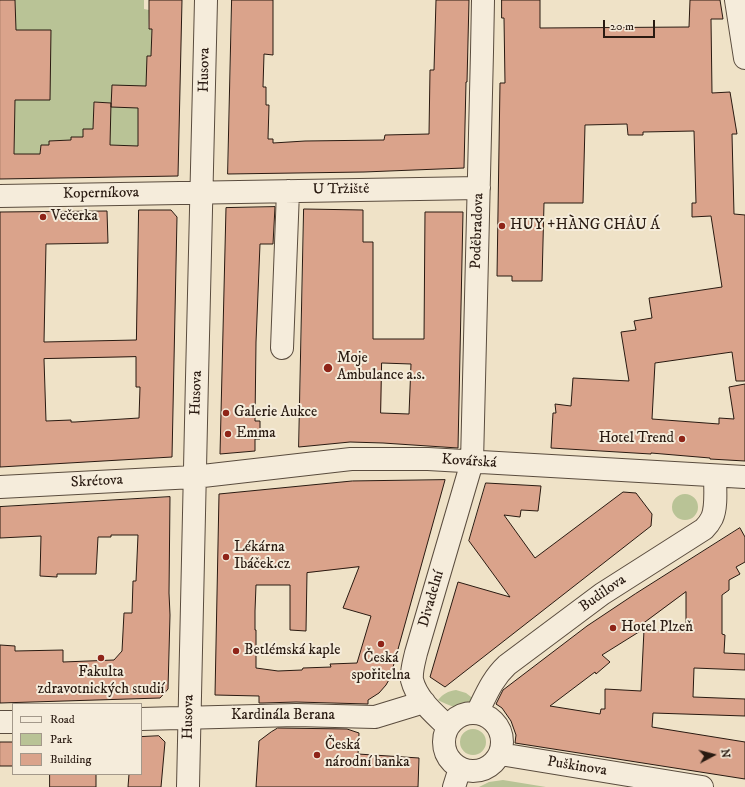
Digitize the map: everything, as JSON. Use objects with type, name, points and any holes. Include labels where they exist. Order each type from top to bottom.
[{"type":"street","name":"Husova","points":[[188,787],[206,0]]},
{"type":"street","name":"Poděbradova","points":[[472,462],[483,0]]},
{"type":"street","points":[[736,0],[745,58]]},
{"type":"street","name":"U Tržiště","points":[[202,193],[479,188]]},
{"type":"street","points":[[282,348],[288,191]]},
{"type":"street","name":"Koperníkova","points":[[0,196],[202,193]]},
{"type":"street","name":"Kovářská","points":[[194,478],[351,459],[428,459],[745,477]]},
{"type":"street","name":"Divadelní","points":[[448,727],[424,702],[417,692],[412,681],[412,668],[472,462]]},
{"type":"street","name":"Budilova","points":[[477,713],[496,677],[507,665],[602,594],[704,529],[713,517],[715,476]]},
{"type":"street","name":"Skrétova","points":[[0,487],[194,478]]},
{"type":"street","name":"Kardinála Berana","points":[[142,719],[296,715],[376,717],[424,702]]},
{"type":"street","points":[[477,713],[491,718],[495,722],[500,730],[503,740],[502,750],[494,763],[485,769],[475,771],[464,770],[457,777],[452,761],[448,757],[445,747],[445,737],[448,727],[463,715],[477,713]]},
{"type":"street","points":[[0,722],[12,722]]},
{"type":"street","name":"Puškinova","points":[[500,754],[702,787]]},
{"type":"green space","points":[[15,0],[144,0],[144,9],[149,10],[148,28],[152,29],[151,56],[147,56],[148,86],[138,131],[138,146],[110,145],[100,147],[110,103],[94,102],[93,129],[83,141],[76,141],[75,137],[71,137],[71,140],[49,141],[49,145],[41,145],[40,154],[20,154],[14,162],[15,100],[50,100],[50,82],[16,30]]},
{"type":"green space","points":[[685,494],[694,498],[698,507],[694,516],[685,520],[676,516],[672,507],[676,498]]},
{"type":"green space","points":[[456,690],[466,693],[475,700],[465,706],[456,707],[438,700],[446,693]]},
{"type":"green space","points":[[473,729],[482,733],[486,742],[482,751],[473,755],[464,751],[460,742],[464,733]]},
{"type":"green space","points":[[503,780],[546,787],[479,787],[489,782]]},
{"type":"building","points":[[0,0],[15,0],[16,30],[51,30],[50,100],[15,100],[14,154],[40,154],[41,145],[49,145],[49,141],[71,140],[71,137],[83,137],[83,129],[93,129],[94,102],[111,103],[110,145],[138,146],[138,108],[111,107],[112,85],[146,86],[147,56],[151,56],[152,29],[149,29],[149,0],[182,0],[178,176],[0,179]]},
{"type":"building","points":[[232,0],[273,0],[273,55],[264,54],[263,87],[266,87],[266,105],[269,105],[268,139],[273,139],[273,143],[384,140],[385,135],[429,134],[430,70],[434,70],[436,0],[469,0],[464,168],[364,172],[228,174]]},
{"type":"building","points":[[502,0],[540,0],[540,28],[689,27],[690,0],[720,0],[723,19],[711,19],[712,93],[730,92],[737,134],[732,134],[734,214],[745,215],[745,381],[736,381],[732,352],[655,363],[652,419],[719,424],[719,418],[734,419],[729,387],[745,384],[745,461],[651,453],[551,448],[553,413],[556,413],[555,404],[571,406],[573,378],[629,381],[621,332],[636,330],[634,321],[652,318],[649,298],[722,287],[711,216],[692,217],[692,203],[696,203],[694,131],[643,132],[643,135],[628,135],[627,124],[585,125],[583,203],[544,203],[542,281],[512,281],[512,276],[497,276],[500,83],[505,83],[504,18],[502,18]]},
{"type":"building","points":[[275,207],[273,244],[260,244],[256,342],[255,421],[260,421],[260,439],[255,439],[255,451],[220,454],[226,208]]},
{"type":"building","points":[[304,209],[363,210],[363,242],[373,242],[373,339],[424,339],[425,212],[463,212],[458,448],[350,442],[299,447]],"holes":[[[382,363],[411,364],[409,414],[381,413]]]},
{"type":"building","points":[[139,210],[171,210],[177,217],[172,457],[0,467],[0,212],[107,211],[108,243],[46,244],[44,342],[136,340]],"holes":[[[136,357],[136,387],[140,387],[139,418],[75,422],[71,422],[71,420],[46,421],[44,359]]]},
{"type":"building","points":[[445,480],[390,678],[386,685],[379,693],[368,700],[368,704],[296,702],[259,703],[259,696],[215,695],[219,494],[352,481]],"holes":[[[359,567],[343,608],[371,616],[357,663],[330,664],[331,667],[303,668],[302,670],[278,671],[256,668],[256,585],[290,585],[290,630],[306,631],[307,573]]]},
{"type":"building","points":[[486,483],[541,486],[538,511],[521,510],[520,517],[504,515],[535,558],[623,492],[636,493],[652,514],[651,526],[445,687],[430,677],[458,582],[510,597],[469,541]]},
{"type":"building","points":[[170,497],[170,615],[168,689],[160,698],[0,703],[0,645],[15,646],[15,651],[63,650],[63,662],[114,660],[122,651],[124,613],[132,613],[133,581],[136,581],[138,535],[111,535],[111,537],[98,537],[96,574],[57,574],[57,577],[40,576],[41,536],[0,538],[0,507]]},
{"type":"building","points":[[740,528],[745,537],[745,562],[736,567],[740,574],[729,580],[729,590],[722,595],[722,634],[725,635],[724,653],[745,654],[745,670],[694,668],[693,697],[745,699],[745,716],[653,713],[652,727],[745,742],[745,779],[515,743],[516,735],[511,721],[502,708],[496,704],[503,690],[587,626]],"holes":[[[686,592],[686,632],[644,630],[641,691],[605,689],[605,709],[601,709],[600,714],[550,706],[595,672],[596,674],[610,662],[602,655],[642,630],[636,629]]]},
{"type":"building","name":"Česká národní banka","points":[[278,728],[347,729],[359,733],[358,754],[419,758],[418,787],[256,787],[259,741]]},
{"type":"building","points":[[159,736],[165,742],[161,787],[128,787],[129,775],[142,775],[142,737]]},
{"type":"building","points":[[0,742],[12,742],[12,766],[0,766]]},
{"type":"building","points":[[50,775],[96,775],[96,787],[50,787]]},
{"type":"place","name":"Večerka","points":[[43,217]]},
{"type":"place","name":"HUY +HÀNG CHÂU Á","points":[[502,226]]},
{"type":"place","name":"Moje Ambulance a.s.","points":[[328,368]]},
{"type":"place","name":"Galerie Aukce","points":[[226,413]]},
{"type":"place","name":"Emma","points":[[228,434]]},
{"type":"place","name":"Hotel Trend","points":[[682,439]]},
{"type":"place","name":"Lékárna Ibáček.cz","points":[[226,557]]},
{"type":"place","name":"Hotel Plzeň","points":[[613,628]]},
{"type":"place","name":"Česká spořitelna","points":[[381,644]]},
{"type":"place","name":"Betlémská kaple","points":[[236,651]]},
{"type":"place","name":"Fakulta zdravotnických studií","points":[[101,658]]},
{"type":"place","name":"Česká národní banka","points":[[317,755]]}]
